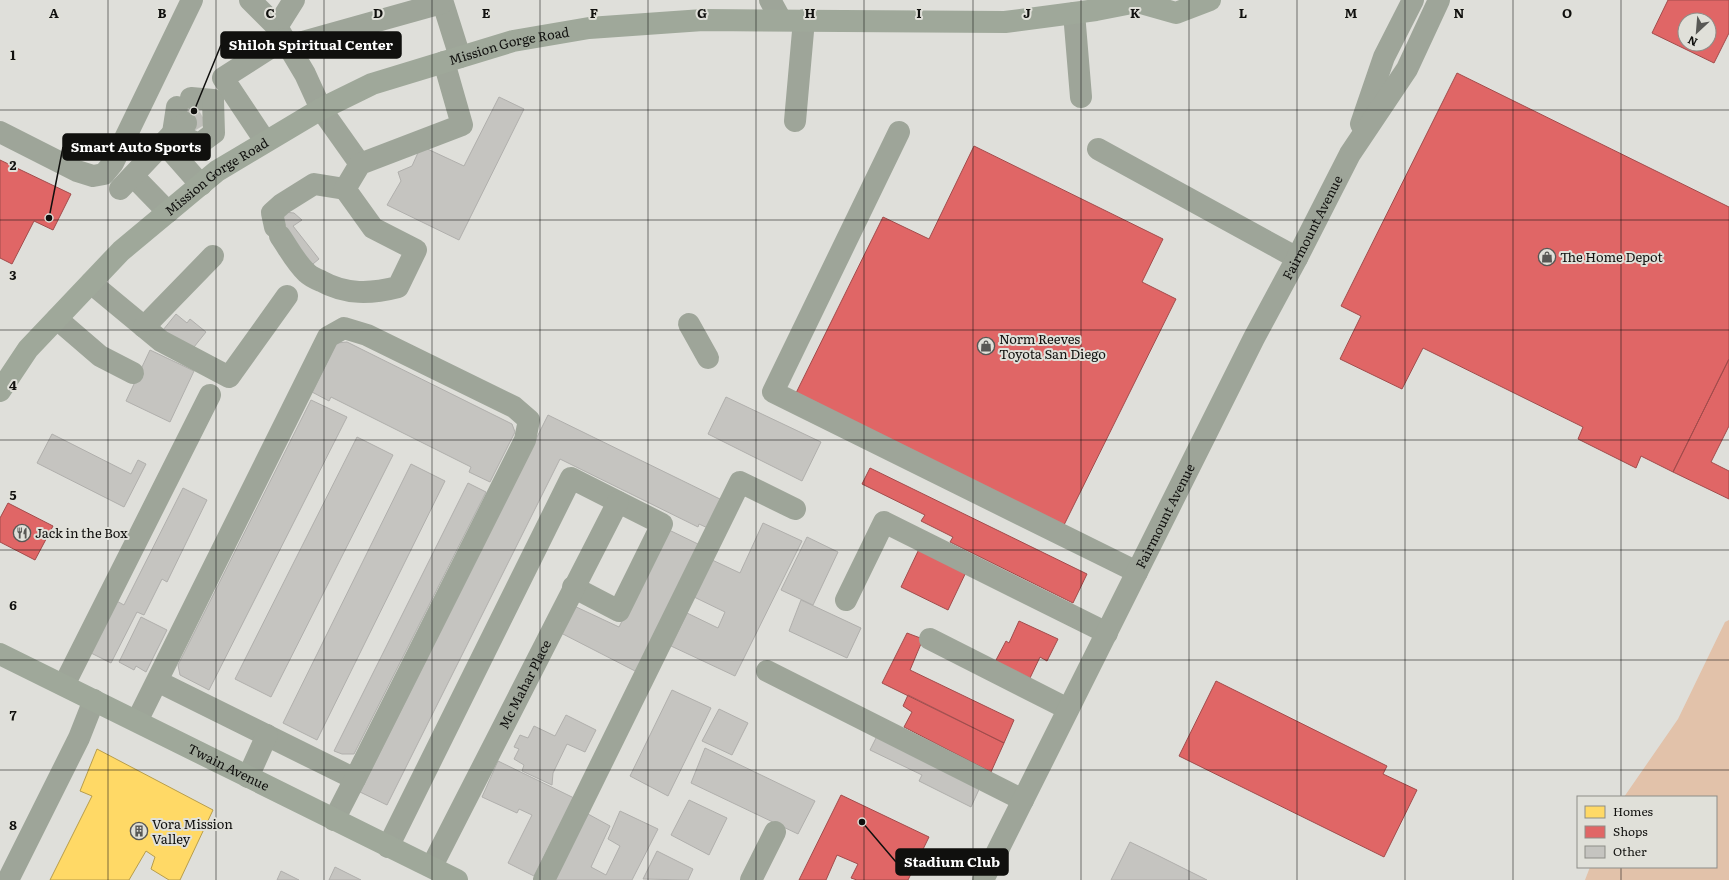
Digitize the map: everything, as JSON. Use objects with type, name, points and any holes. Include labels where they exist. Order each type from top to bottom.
[{"type":"main road","name":"Mission Gorge Road","points":[[0,391],[28,348],[121,251],[200,185],[217,171],[265,141],[321,109],[372,84],[513,41],[590,28],[703,20],[1005,22],[1138,1],[1176,13],[1210,0]]},
{"type":"main road","name":"Twain Avenue","points":[[0,654],[388,847],[432,866],[457,880]]},
{"type":"street","points":[[0,132],[77,171],[93,176],[104,174],[116,156],[192,0]]},
{"type":"street","points":[[250,0],[283,38],[305,74],[321,109],[360,164]]},
{"type":"street","points":[[283,38],[294,0]]},
{"type":"street","points":[[770,0],[781,20]]},
{"type":"street","name":"Fairmount Avenue","points":[[1350,154],[1384,57],[1414,0]]},
{"type":"street","name":"Fairmount Avenue","points":[[983,880],[1254,338],[1350,154],[1407,69],[1439,0]]},
{"type":"street","points":[[168,212],[126,182],[192,113],[223,78],[283,38],[442,1],[462,125],[360,164],[345,189]]},
{"type":"street","points":[[1074,12],[1081,97]]},
{"type":"street","points":[[795,121],[804,20]]},
{"type":"street","points":[[192,113],[265,141]]},
{"type":"street","points":[[192,113],[200,185]]},
{"type":"street","points":[[898,132],[773,392],[1137,572]]},
{"type":"street","points":[[1098,149],[1297,258]]},
{"type":"street","points":[[314,184],[345,189],[373,228],[416,250],[398,287],[372,292],[343,291],[328,285],[309,275],[298,263],[278,231],[272,213],[282,204],[314,184]]},
{"type":"street","points":[[144,327],[213,256]]},
{"type":"street","points":[[91,283],[161,341],[229,377],[287,296]]},
{"type":"street","points":[[57,318],[100,356],[133,373]]},
{"type":"street","points":[[689,324],[708,358]]},
{"type":"street","points":[[137,721],[328,337],[344,328],[367,335],[514,407],[529,420],[525,440],[334,820]]},
{"type":"street","points":[[64,685],[210,395]]},
{"type":"street","points":[[388,847],[571,478],[662,524],[619,611],[573,587]]},
{"type":"street","points":[[544,880],[740,482],[795,509]]},
{"type":"street","name":"Mc Mahar Place","points":[[432,866],[573,587],[618,502]]},
{"type":"street","points":[[846,600],[884,522],[1106,632]]},
{"type":"street","points":[[930,639],[1068,709]]},
{"type":"street","points":[[768,671],[1023,800]]},
{"type":"street","points":[[157,680],[355,779]]},
{"type":"street","points":[[7,872],[79,738],[94,700]]},
{"type":"street","points":[[248,777],[268,735]]},
{"type":"street","points":[[751,880],[775,832]]},
{"type":"shaded area","points":[[1729,620],[1729,880],[1585,880],[1590,868],[1717,868],[1717,796],[1625,796],[1678,719],[1725,622]]},
{"type":"building: Homes","name":"Vora Mission Valley","points":[[97,749],[213,810],[180,880],[169,880],[151,869],[155,857],[146,851],[129,880],[50,880],[92,796],[80,791]]},
{"type":"building: Shops","points":[[1668,0],[1729,0],[1729,33],[1714,63],[1691,52],[1717,52],[1717,12],[1677,12],[1677,45],[1652,33]]},
{"type":"building: Shops","name":"The Home Depot","points":[[1457,73],[1729,207],[1729,359],[1673,472],[1641,456],[1636,468],[1578,439],[1583,427],[1423,348],[1402,389],[1340,359],[1361,316],[1341,306]]},
{"type":"building: Shops","name":"Norm Reeves Toyota San Diego","points":[[974,146],[1163,239],[1142,282],[1176,299],[1064,525],[796,393],[883,217],[929,239]]},
{"type":"building: Shops","points":[[0,160],[71,194],[53,230],[34,221],[12,264],[0,258]]},
{"type":"building: Shops","points":[[1729,359],[1729,426],[1711,462],[1729,471],[1729,499],[1673,472]]},
{"type":"building: Shops","points":[[870,468],[1087,574],[1073,603],[950,542],[953,537],[921,521],[925,515],[862,484]]},
{"type":"building: Shops","points":[[8,503],[53,526],[35,560],[0,542],[0,518]]},
{"type":"building: Shops","points":[[920,547],[967,570],[948,610],[901,587]]},
{"type":"building: Shops","points":[[1019,621],[1058,639],[1047,661],[1040,657],[1030,678],[995,662],[1006,641],[1009,643]]},
{"type":"building: Shops","points":[[907,633],[923,639],[910,670],[1014,720],[1004,743],[882,683]]},
{"type":"building: Shops","points":[[1216,681],[1387,766],[1383,774],[1417,790],[1384,857],[1179,756]]},
{"type":"building: Shops","points":[[908,695],[1004,743],[991,772],[904,727],[912,712],[903,706]]},
{"type":"building: Shops","points":[[841,795],[929,837],[908,880],[857,880],[851,878],[858,864],[837,855],[826,880],[799,880]]},
{"type":"building: Other","points":[[499,97],[524,109],[459,240],[387,205],[401,181],[398,172],[412,166],[421,146],[464,166]]},
{"type":"building: Other","points":[[283,212],[294,213],[302,220],[293,226],[319,259],[308,268],[277,225]]},
{"type":"building: Other","points":[[176,314],[187,323],[190,319],[206,332],[190,352],[163,330]]},
{"type":"building: Other","points":[[347,342],[512,424],[515,432],[490,482],[469,472],[471,467],[331,397],[329,401],[312,392],[337,343]]},
{"type":"building: Other","points":[[150,350],[194,371],[170,422],[126,401]]},
{"type":"building: Other","points":[[726,397],[821,442],[802,481],[708,434]]},
{"type":"building: Other","points":[[311,400],[347,417],[209,690],[180,675],[178,665]]},
{"type":"building: Other","points":[[548,415],[724,501],[710,529],[699,524],[698,527],[560,459],[387,805],[360,792]]},
{"type":"building: Other","points":[[52,434],[131,474],[138,460],[146,464],[124,507],[37,463]]},
{"type":"building: Other","points":[[357,437],[393,455],[271,697],[235,679]]},
{"type":"building: Other","points":[[411,464],[445,481],[317,740],[283,723]]},
{"type":"building: Other","points":[[468,483],[486,492],[354,754],[342,754],[334,751]]},
{"type":"building: Other","points":[[183,488],[207,500],[167,582],[162,579],[144,615],[137,612],[111,663],[85,650],[111,598],[124,605]]},
{"type":"building: Other","points":[[763,523],[802,541],[735,676],[671,646],[687,613],[718,628],[725,612],[692,596],[710,559],[740,573]]},
{"type":"building: Other","points":[[669,530],[700,545],[637,672],[559,632],[572,605],[619,627]]},
{"type":"building: Other","points":[[807,537],[838,552],[813,605],[781,590]]},
{"type":"building: Other","points":[[801,600],[861,628],[847,658],[789,631]]},
{"type":"building: Other","points":[[141,617],[167,630],[146,672],[136,666],[134,670],[119,662]]},
{"type":"building: Other","points":[[672,690],[711,708],[668,796],[630,776]]},
{"type":"building: Other","points":[[719,709],[748,723],[732,755],[702,741]]},
{"type":"building: Other","points":[[566,715],[596,730],[585,752],[567,744],[553,773],[552,785],[522,771],[524,765],[514,759],[519,749],[514,747],[520,735],[528,738],[534,726],[555,736]]},
{"type":"building: Other","points":[[879,732],[981,785],[971,807],[919,781],[922,775],[870,750]]},
{"type":"building: Other","points":[[705,748],[815,801],[798,834],[691,783]]},
{"type":"building: Other","points":[[498,761],[574,798],[534,876],[508,863],[532,815],[519,809],[517,813],[482,797]]},
{"type":"building: Other","points":[[689,800],[727,818],[709,855],[671,835]]},
{"type":"building: Other","points":[[620,811],[658,829],[632,880],[553,880],[588,814],[610,826],[591,867],[606,875],[620,846],[608,839]]},
{"type":"building: Other","points":[[1130,842],[1159,856],[1207,880],[1111,880]]},
{"type":"building: Other","points":[[657,851],[693,869],[688,880],[643,879]]},
{"type":"building: Other","points":[[335,867],[361,880],[329,880]]},
{"type":"building: Other","points":[[281,871],[299,880],[277,880]]},
{"type":"tunnel","points":[[186,123],[201,114]]},
{"type":"place","name":"Shiloh Spiritual Center","points":[[194,111]]},
{"type":"place","name":"Smart Auto Sports","points":[[49,218]]},
{"type":"place","name":"The Home Depot","points":[[1547,257]]},
{"type":"place","name":"Norm Reeves Toyota San Diego","points":[[986,346]]},
{"type":"place","name":"Jack in the Box","points":[[22,533]]},
{"type":"place","name":"Stadium Club","points":[[862,822]]},
{"type":"place","name":"Vora Mission Valley","points":[[139,831]]}]
